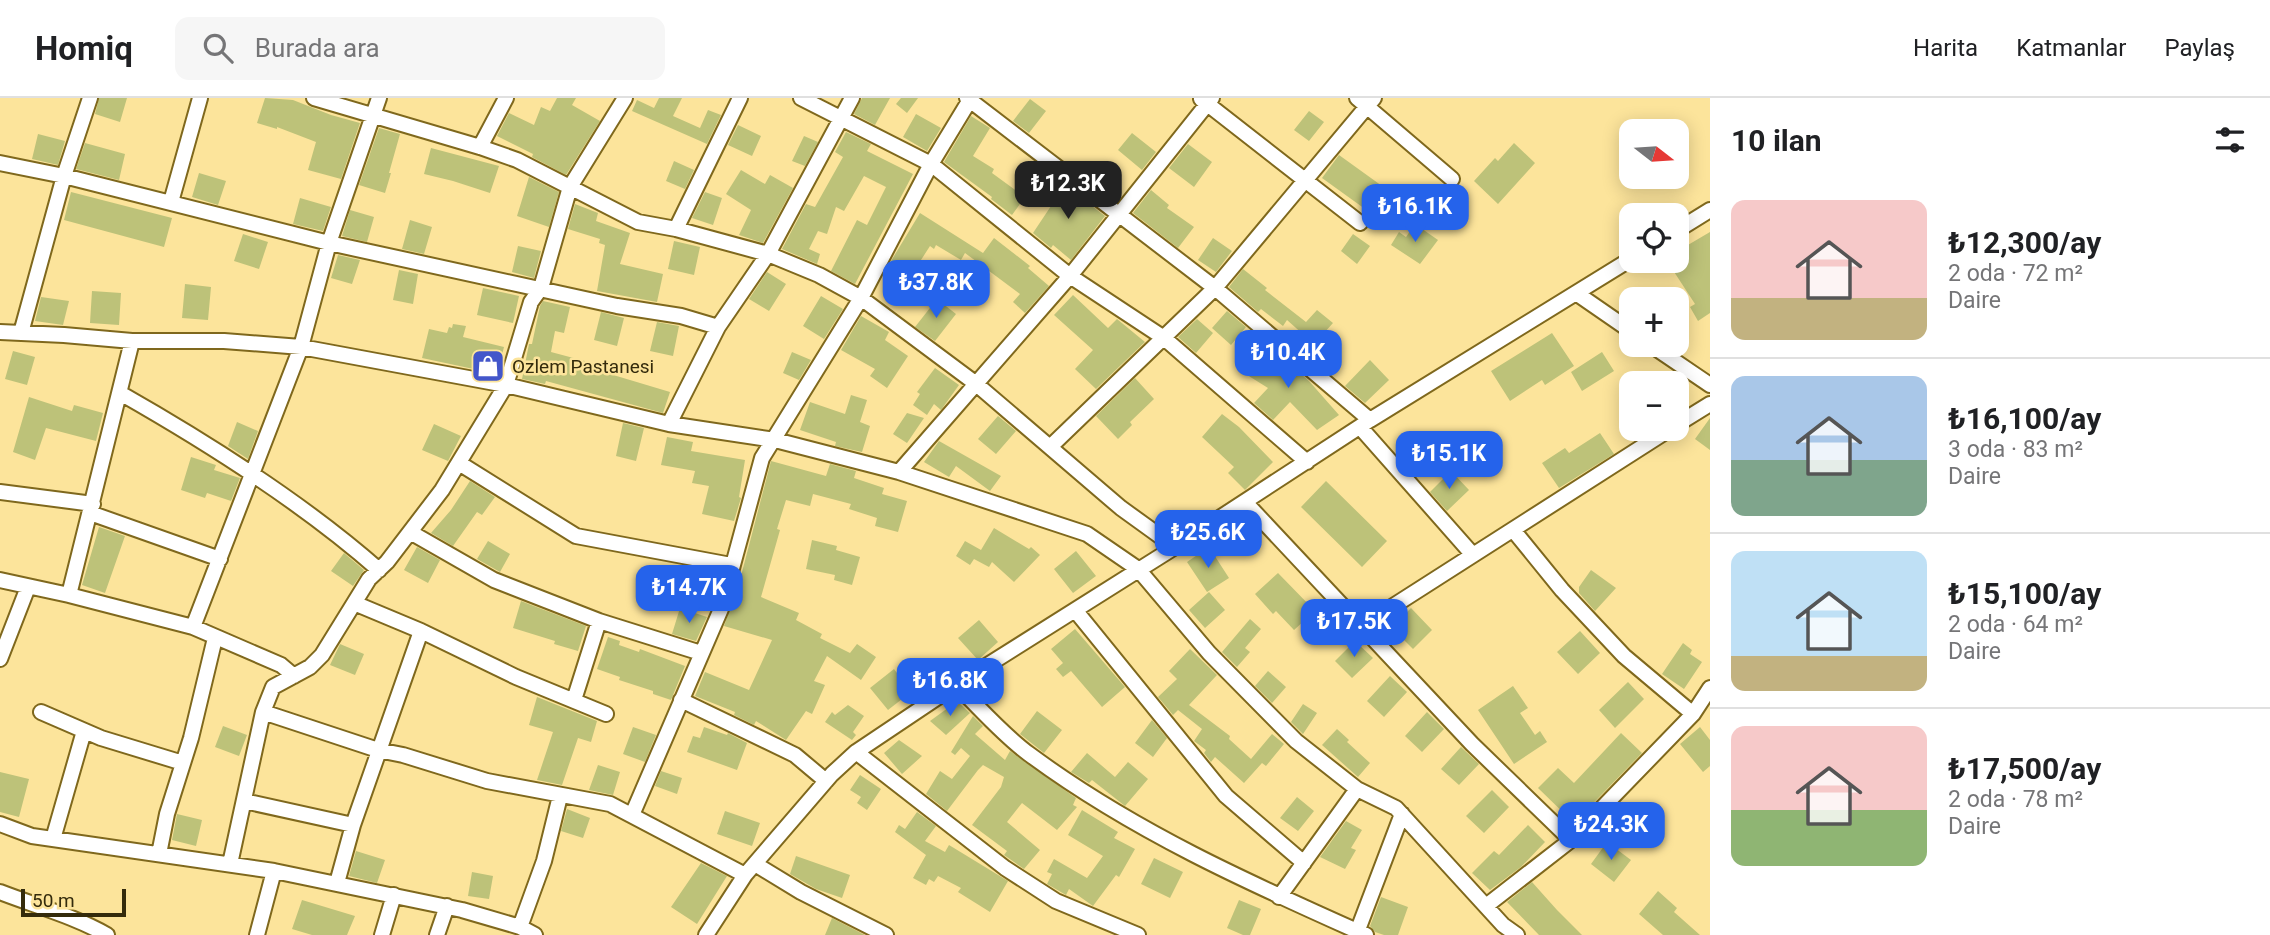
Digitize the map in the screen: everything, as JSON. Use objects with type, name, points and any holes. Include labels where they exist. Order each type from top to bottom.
[{"type":"street","points":[[21,333],[64,176],[90,98]]},
{"type":"street","points":[[171,202],[200,98]]},
{"type":"street","points":[[314,98],[517,160],[638,222],[676,229],[768,254],[819,275],[861,298],[975,383],[1121,508],[1175,547]]},
{"type":"street","points":[[193,627],[301,347],[329,243],[379,98]]},
{"type":"street","points":[[480,147],[506,98]]},
{"type":"street","points":[[230,863],[263,712],[273,687],[310,667],[322,655],[369,579],[442,490],[506,385],[531,302],[541,288],[570,187],[625,98]]},
{"type":"street","points":[[676,229],[740,98]]},
{"type":"street","points":[[801,98],[931,164],[1070,276],[1164,338],[1307,462]]},
{"type":"street","points":[[669,424],[718,327],[768,254],[852,98]]},
{"type":"street","points":[[632,815],[721,609],[762,458],[861,298],[931,164],[970,99],[1215,288],[1365,423],[1473,555]]},
{"type":"street","points":[[899,472],[1070,276],[1206,100],[1360,223]]},
{"type":"street","points":[[1049,447],[1215,288],[1366,101],[1452,179]]},
{"type":"street","points":[[0,163],[171,202],[329,243],[617,306],[681,316],[718,327]]},
{"type":"street","points":[[1689,223],[1710,211]]},
{"type":"street","points":[[706,935],[750,869],[826,781],[856,752],[1365,423],[1619,266]]},
{"type":"street","points":[[1576,293],[1619,323]]},
{"type":"street","points":[[0,332],[132,341],[223,341],[301,347],[506,385],[669,424],[775,440],[899,472],[1087,534],[1138,569],[1209,653],[1296,741],[1357,789],[1396,808],[1503,925],[1517,935]]},
{"type":"street","points":[[69,595],[132,341]]},
{"type":"street","points":[[1669,357],[1710,385]]},
{"type":"street","points":[[120,393],[313,517],[379,570]]},
{"type":"street","points":[[1689,417],[1710,404]]},
{"type":"street","points":[[1362,626],[1652,441]]},
{"type":"street","points":[[458,463],[576,537],[731,565]]},
{"type":"street","points":[[0,492],[91,509],[220,559]]},
{"type":"street","points":[[1245,502],[1472,744],[1571,841]]},
{"type":"street","points":[[1514,531],[1562,590],[1624,656],[1693,714]]},
{"type":"street","points":[[410,532],[494,580],[599,621],[701,653]]},
{"type":"street","points":[[0,580],[193,627],[281,665],[294,676]]},
{"type":"street","points":[[0,659],[28,587]]},
{"type":"street","points":[[354,603],[421,631],[516,677],[606,714]]},
{"type":"street","points":[[1075,610],[1226,796],[1304,863]]},
{"type":"street","points":[[573,700],[599,621]]},
{"type":"street","points":[[337,883],[378,750],[421,631]]},
{"type":"street","points":[[159,854],[167,814],[215,638]]},
{"type":"street","points":[[956,685],[1027,753],[1093,798],[1162,840],[1360,934],[1402,814]]},
{"type":"street","points":[[1486,906],[1571,841],[1693,714],[1710,688]]},
{"type":"street","points":[[681,700],[795,755],[826,781]]},
{"type":"street","points":[[41,712],[101,738],[183,763]]},
{"type":"street","points":[[263,712],[378,750],[487,781],[610,804],[801,892],[886,935]]},
{"type":"street","points":[[53,839],[84,731]]},
{"type":"street","points":[[856,752],[1005,868],[1045,894],[1138,935]]},
{"type":"street","points":[[1279,897],[1357,789]]},
{"type":"street","points":[[520,927],[544,861],[560,796]]},
{"type":"street","points":[[244,801],[353,825]]},
{"type":"street","points":[[0,824],[32,836],[230,863],[337,883],[447,906],[520,927],[535,935]]},
{"type":"street","points":[[257,935],[274,871]]},
{"type":"street","points":[[0,892],[82,920],[107,935]]},
{"type":"street","points":[[382,935],[394,895]]},
{"type":"street","points":[[437,935],[447,906]]},
{"type":"building","points":[[99,98],[127,98],[120,122],[95,114]]},
{"type":"building","points":[[265,98],[293,100],[360,123],[341,179],[308,170],[316,142],[277,127],[257,123]]},
{"type":"building","points":[[557,98],[576,98],[572,105],[600,121],[566,175],[497,136],[509,113],[534,125],[541,107],[550,111]]},
{"type":"building","points":[[659,98],[682,98],[673,116],[700,128],[708,110],[721,115],[707,144],[632,111],[637,100],[654,108]]},
{"type":"building","points":[[862,98],[890,98],[875,125],[854,114]]},
{"type":"building","points":[[901,98],[918,98],[907,113],[896,104]]},
{"type":"building","points":[[1030,99],[1046,111],[1029,133],[1013,121]]},
{"type":"building","points":[[1309,111],[1324,122],[1309,141],[1294,130]]},
{"type":"building","points":[[916,114],[941,128],[927,151],[903,137]]},
{"type":"building","points":[[971,116],[990,128],[973,156],[994,169],[992,173],[1025,197],[1012,215],[944,162]]},
{"type":"building","points":[[738,125],[761,136],[752,156],[728,145]]},
{"type":"building","points":[[379,128],[400,134],[385,193],[359,185]]},
{"type":"building","points":[[846,132],[871,144],[867,151],[913,174],[855,284],[831,271],[857,220],[867,225],[886,187],[864,176],[844,211],[836,207],[827,234],[818,231],[809,249],[820,254],[817,264],[782,249],[806,204],[815,207],[843,157],[835,152]]},
{"type":"building","points":[[1132,133],[1156,152],[1142,170],[1118,150]]},
{"type":"building","points":[[38,134],[65,141],[58,165],[32,159]]},
{"type":"building","points":[[804,136],[818,142],[805,166],[792,161]]},
{"type":"building","points":[[85,143],[125,154],[119,180],[76,169]]},
{"type":"building","points":[[1514,143],[1535,163],[1498,204],[1474,181],[1495,158],[1498,161]]},
{"type":"building","points":[[1188,144],[1212,162],[1194,187],[1169,168]]},
{"type":"building","points":[[431,148],[499,166],[490,193],[424,174]]},
{"type":"building","points":[[1339,155],[1389,191],[1372,214],[1322,178]]},
{"type":"building","points":[[674,161],[694,170],[685,189],[666,181]]},
{"type":"building","points":[[741,170],[765,184],[770,175],[793,188],[763,243],[739,235],[751,210],[726,194]]},
{"type":"building","points":[[199,173],[226,181],[218,205],[192,197]]},
{"type":"building","points":[[529,177],[559,192],[549,227],[517,216]]},
{"type":"building","points":[[1058,180],[1105,216],[1071,260],[1033,233],[1053,203],[1045,197]]},
{"type":"building","points":[[1151,190],[1169,205],[1167,208],[1194,227],[1178,248],[1133,213]]},
{"type":"building","points":[[71,192],[172,218],[164,247],[64,220]]},
{"type":"building","points":[[705,192],[722,198],[713,225],[692,218]]},
{"type":"building","points":[[300,198],[331,207],[323,231],[293,224]]},
{"type":"building","points":[[575,204],[598,213],[596,221],[630,233],[620,264],[663,274],[657,302],[597,291],[605,245],[599,243],[600,239],[568,229]]},
{"type":"building","points":[[350,210],[374,217],[367,242],[342,236]]},
{"type":"building","points":[[920,213],[983,253],[994,238],[1030,266],[1028,268],[1049,286],[1025,313],[1013,302],[1020,294],[965,253],[961,260],[936,245],[934,249],[930,246],[912,274],[891,261]]},
{"type":"building","points":[[410,220],[432,227],[424,254],[402,249]]},
{"type":"building","points":[[1415,224],[1438,240],[1420,264],[1391,245],[1399,232],[1406,237]]},
{"type":"building","points":[[1710,232],[1710,313],[1698,321],[1690,307],[1695,304],[1689,295],[1689,287],[1684,287],[1675,273],[1689,273],[1689,244]]},
{"type":"building","points":[[243,234],[268,242],[259,269],[234,261]]},
{"type":"building","points":[[1353,234],[1370,246],[1357,264],[1341,251]]},
{"type":"building","points":[[1213,238],[1232,251],[1216,272],[1198,260]]},
{"type":"building","points":[[674,241],[700,247],[694,275],[668,269]]},
{"type":"building","points":[[518,246],[541,251],[534,278],[512,272]]},
{"type":"building","points":[[338,255],[360,260],[352,284],[331,278]]},
{"type":"building","points":[[1243,269],[1306,322],[1317,310],[1333,323],[1314,344],[1287,320],[1283,326],[1261,309],[1258,312],[1229,287]]},
{"type":"building","points":[[399,270],[418,274],[413,304],[393,300]]},
{"type":"building","points":[[767,272],[786,284],[769,311],[749,299]]},
{"type":"building","points":[[185,284],[211,287],[208,320],[182,318]]},
{"type":"building","points":[[483,288],[519,296],[513,323],[477,315]]},
{"type":"building","points":[[92,291],[121,293],[119,325],[90,323]]},
{"type":"building","points":[[1073,295],[1108,328],[1117,319],[1145,342],[1096,389],[1075,369],[1093,350],[1054,315]]},
{"type":"building","points":[[821,296],[843,309],[824,339],[803,326]]},
{"type":"building","points":[[41,297],[69,301],[63,325],[35,321]]},
{"type":"building","points":[[937,299],[956,314],[935,341],[915,327]]},
{"type":"building","points":[[543,301],[570,307],[564,333],[555,331],[551,352],[611,368],[610,374],[670,392],[663,413],[546,381],[545,384],[522,379],[529,344],[532,344]]},
{"type":"building","points":[[1227,311],[1246,327],[1231,345],[1212,328]]},
{"type":"building","points":[[601,312],[624,318],[617,346],[594,340]]},
{"type":"building","points":[[861,316],[889,332],[885,340],[908,356],[887,388],[870,376],[875,369],[841,350]]},
{"type":"building","points":[[1197,319],[1213,333],[1196,353],[1178,337]]},
{"type":"building","points":[[657,322],[679,326],[673,356],[650,351]]},
{"type":"building","points":[[453,324],[466,326],[463,337],[504,347],[497,374],[422,358],[429,329],[447,333]]},
{"type":"building","points":[[1552,333],[1574,366],[1545,385],[1542,380],[1510,401],[1491,371]]},
{"type":"building","points":[[1261,347],[1284,363],[1286,361],[1309,381],[1339,415],[1317,430],[1290,402],[1273,420],[1254,403],[1268,388],[1244,373]]},
{"type":"building","points":[[13,351],[35,357],[27,385],[5,379]]},
{"type":"building","points":[[792,352],[811,360],[799,380],[783,373]]},
{"type":"building","points":[[1602,352],[1614,371],[1582,391],[1571,372]]},
{"type":"building","points":[[1370,360],[1389,380],[1365,403],[1345,386]]},
{"type":"building","points":[[935,368],[959,385],[941,410],[934,404],[927,415],[913,405],[920,394],[917,392]]},
{"type":"building","points":[[1135,378],[1154,399],[1130,422],[1132,425],[1118,439],[1096,416]]},
{"type":"building","points":[[851,395],[867,400],[860,422],[870,426],[862,452],[835,446],[836,442],[800,430],[810,402],[845,414]]},
{"type":"building","points":[[29,397],[72,411],[74,405],[103,413],[96,441],[46,428],[35,460],[13,452]]},
{"type":"building","points":[[907,413],[924,418],[907,443],[893,434]]},
{"type":"building","points":[[1222,414],[1239,427],[1273,462],[1245,490],[1228,473],[1234,467],[1202,437]]},
{"type":"building","points":[[998,416],[1016,431],[996,454],[978,439]]},
{"type":"building","points":[[1710,418],[1710,450],[1695,439]]},
{"type":"building","points":[[237,422],[258,431],[248,459],[228,446]]},
{"type":"building","points":[[623,423],[644,428],[636,461],[616,456]]},
{"type":"building","points":[[434,424],[461,436],[448,461],[422,450]]},
{"type":"building","points":[[1600,433],[1614,454],[1559,488],[1542,463],[1565,448],[1569,453]]},
{"type":"building","points":[[667,437],[693,442],[691,451],[745,460],[741,498],[734,521],[702,514],[709,486],[692,483],[695,471],[661,465]]},
{"type":"building","points":[[939,441],[1001,476],[990,491],[956,466],[949,477],[924,462]]},
{"type":"building","points":[[191,457],[216,465],[214,470],[240,478],[231,501],[207,493],[205,498],[181,490]]},
{"type":"building","points":[[771,461],[826,476],[830,464],[856,471],[854,478],[884,488],[882,494],[907,501],[898,532],[875,526],[877,518],[849,509],[851,504],[813,494],[810,506],[786,500],[761,597],[799,613],[796,620],[822,634],[820,638],[850,653],[857,644],[876,657],[861,680],[827,656],[814,681],[825,685],[812,714],[806,711],[786,740],[756,721],[754,725],[734,715],[735,712],[695,696],[705,672],[749,690],[772,640],[724,626],[741,576]]},
{"type":"building","points":[[1451,471],[1469,490],[1447,511],[1430,492]]},
{"type":"building","points":[[470,481],[495,497],[482,515],[477,512],[453,546],[431,533],[451,510]]},
{"type":"building","points":[[1326,481],[1387,541],[1362,567],[1301,507]]},
{"type":"building","points":[[99,527],[125,536],[105,593],[82,585]]},
{"type":"building","points":[[994,528],[1029,549],[1031,547],[1040,555],[1014,582],[992,562],[989,567],[974,559],[970,565],[956,556],[965,541],[981,550]]},
{"type":"building","points":[[812,540],[837,546],[836,550],[860,557],[852,585],[834,580],[835,575],[806,569]]},
{"type":"building","points":[[488,541],[510,554],[500,572],[477,559]]},
{"type":"building","points":[[417,547],[440,560],[428,583],[404,570]]},
{"type":"building","points":[[1209,547],[1229,578],[1207,592],[1187,562]]},
{"type":"building","points":[[1076,551],[1096,576],[1073,593],[1054,569]]},
{"type":"building","points":[[344,553],[364,570],[353,586],[331,571]]},
{"type":"building","points":[[1591,570],[1616,588],[1595,611],[1579,593],[1579,587]]},
{"type":"building","points":[[1278,573],[1315,611],[1294,630],[1276,611],[1273,614],[1255,594]]},
{"type":"building","points":[[1209,592],[1225,610],[1205,628],[1189,610]]},
{"type":"building","points":[[521,601],[586,626],[578,651],[513,628]]},
{"type":"building","points":[[680,608],[707,617],[696,641],[672,634]]},
{"type":"building","points":[[1411,608],[1432,630],[1413,649],[1395,631],[1396,623]]},
{"type":"building","points":[[1250,619],[1261,629],[1245,648],[1250,652],[1237,667],[1222,652]]},
{"type":"building","points":[[979,620],[998,642],[978,660],[958,638]]},
{"type":"building","points":[[1075,629],[1125,687],[1102,707],[1071,671],[1063,677],[1056,669],[1063,663],[1051,649]]},
{"type":"building","points":[[1580,631],[1600,653],[1578,674],[1557,652]]},
{"type":"building","points":[[608,637],[620,641],[619,645],[639,652],[640,649],[685,666],[671,700],[597,669]]},
{"type":"building","points":[[1355,641],[1373,658],[1352,678],[1335,661]]},
{"type":"building","points":[[1683,643],[1692,650],[1690,654],[1702,662],[1684,689],[1662,674]]},
{"type":"building","points":[[340,644],[364,654],[355,675],[330,665]]},
{"type":"building","points":[[1190,649],[1217,675],[1189,705],[1230,736],[1229,739],[1251,759],[1272,734],[1284,744],[1266,766],[1262,763],[1244,783],[1215,757],[1211,762],[1204,753],[1206,750],[1194,741],[1202,729],[1178,710],[1173,715],[1158,697],[1177,679],[1169,671]]},
{"type":"building","points":[[894,669],[911,692],[888,710],[870,688]]},
{"type":"building","points":[[1268,671],[1286,687],[1272,703],[1255,686]]},
{"type":"building","points":[[1390,676],[1407,692],[1384,717],[1367,701]]},
{"type":"building","points":[[1628,682],[1644,699],[1615,728],[1599,710]]},
{"type":"building","points":[[1513,686],[1528,708],[1520,713],[1535,735],[1540,731],[1547,742],[1514,764],[1478,710]]},
{"type":"building","points":[[537,697],[597,721],[591,742],[578,738],[562,785],[537,780],[553,732],[529,725]]},
{"type":"building","points":[[960,704],[970,713],[946,735],[930,721],[952,705]]},
{"type":"building","points":[[1303,704],[1317,713],[1303,734],[1291,722]]},
{"type":"building","points":[[848,705],[864,716],[853,732],[856,735],[852,740],[825,722],[832,712],[835,715]]},
{"type":"building","points":[[1037,711],[1062,730],[1044,753],[1020,734]]},
{"type":"building","points":[[1427,712],[1444,729],[1422,752],[1405,736]]},
{"type":"building","points":[[973,716],[983,726],[975,734],[1005,760],[1010,751],[1076,798],[1073,805],[1077,807],[1057,830],[1022,803],[1007,822],[1040,850],[1024,869],[1004,855],[1007,851],[972,825],[1001,787],[1004,777],[983,765],[947,811],[926,794],[940,771],[952,779],[970,756],[961,748],[955,755],[951,752]]},
{"type":"building","points":[[1152,720],[1167,738],[1153,757],[1135,743]]},
{"type":"building","points":[[223,726],[247,735],[239,756],[215,747]]},
{"type":"building","points":[[633,727],[656,735],[645,762],[623,754]]},
{"type":"building","points":[[704,727],[727,735],[728,733],[747,743],[737,770],[687,752],[693,736],[700,738]]},
{"type":"building","points":[[1700,727],[1710,740],[1710,766],[1703,772],[1680,744]]},
{"type":"building","points":[[1337,729],[1370,763],[1358,777],[1322,745]]},
{"type":"building","points":[[1621,733],[1642,753],[1574,823],[1538,788],[1558,768],[1574,783]]},
{"type":"building","points":[[899,740],[922,756],[902,774],[884,753]]},
{"type":"building","points":[[1461,747],[1479,764],[1459,785],[1441,769]]},
{"type":"building","points":[[1087,753],[1115,777],[1128,762],[1148,779],[1125,806],[1092,780],[1089,783],[1071,772]]},
{"type":"building","points":[[598,765],[620,772],[613,795],[589,790]]},
{"type":"building","points":[[661,771],[682,778],[677,794],[655,786]]},
{"type":"building","points":[[0,772],[29,779],[19,817],[0,812]]},
{"type":"building","points":[[860,775],[881,789],[867,810],[857,803],[861,797],[850,790]]},
{"type":"building","points":[[1492,790],[1509,807],[1484,833],[1466,816]]},
{"type":"building","points":[[1297,797],[1314,811],[1298,831],[1280,818]]},
{"type":"building","points":[[1638,806],[1660,824],[1646,842],[1623,824]]},
{"type":"building","points":[[567,809],[590,818],[583,838],[561,831]]},
{"type":"building","points":[[1082,810],[1118,832],[1114,838],[1135,849],[1119,877],[1116,875],[1093,906],[1069,889],[1066,895],[1047,884],[1052,874],[1047,872],[1054,859],[1087,878],[1103,856],[1068,835]]},
{"type":"building","points":[[725,811],[760,823],[752,846],[717,834]]},
{"type":"building","points":[[917,812],[936,826],[925,841],[945,852],[949,845],[1008,881],[990,912],[958,892],[961,888],[938,876],[934,882],[929,879],[926,885],[913,878],[926,855],[895,832],[899,825],[905,829]]},
{"type":"building","points":[[177,814],[202,820],[196,846],[172,840]]},
{"type":"building","points":[[1346,821],[1362,830],[1351,848],[1356,850],[1345,869],[1320,857]]},
{"type":"building","points":[[1528,825],[1545,842],[1521,867],[1490,890],[1472,873],[1494,851],[1499,855]]},
{"type":"building","points":[[1607,842],[1631,860],[1614,882],[1591,864]]},
{"type":"building","points":[[356,851],[385,860],[377,883],[349,876]]},
{"type":"building","points":[[796,856],[850,875],[842,898],[816,889],[790,874]]},
{"type":"building","points":[[1154,858],[1183,872],[1170,898],[1141,884]]},
{"type":"building","points":[[701,863],[727,876],[697,924],[671,907]]},
{"type":"building","points":[[472,872],[493,876],[489,899],[468,896]]},
{"type":"building","points":[[1532,882],[1582,935],[1539,935],[1507,902]]},
{"type":"building","points":[[1658,891],[1677,908],[1674,912],[1700,935],[1663,935],[1639,914]]},
{"type":"building","points":[[1381,897],[1408,907],[1398,935],[1384,935],[1375,932],[1370,926]]},
{"type":"building","points":[[302,900],[355,916],[347,935],[312,935],[292,929]]},
{"type":"building","points":[[1239,900],[1261,909],[1250,935],[1227,928]]},
{"type":"building","points":[[832,918],[865,935],[825,935]]},
{"type":"place","name":"Ozlem Pastanesi","points":[[488,366]]}]
